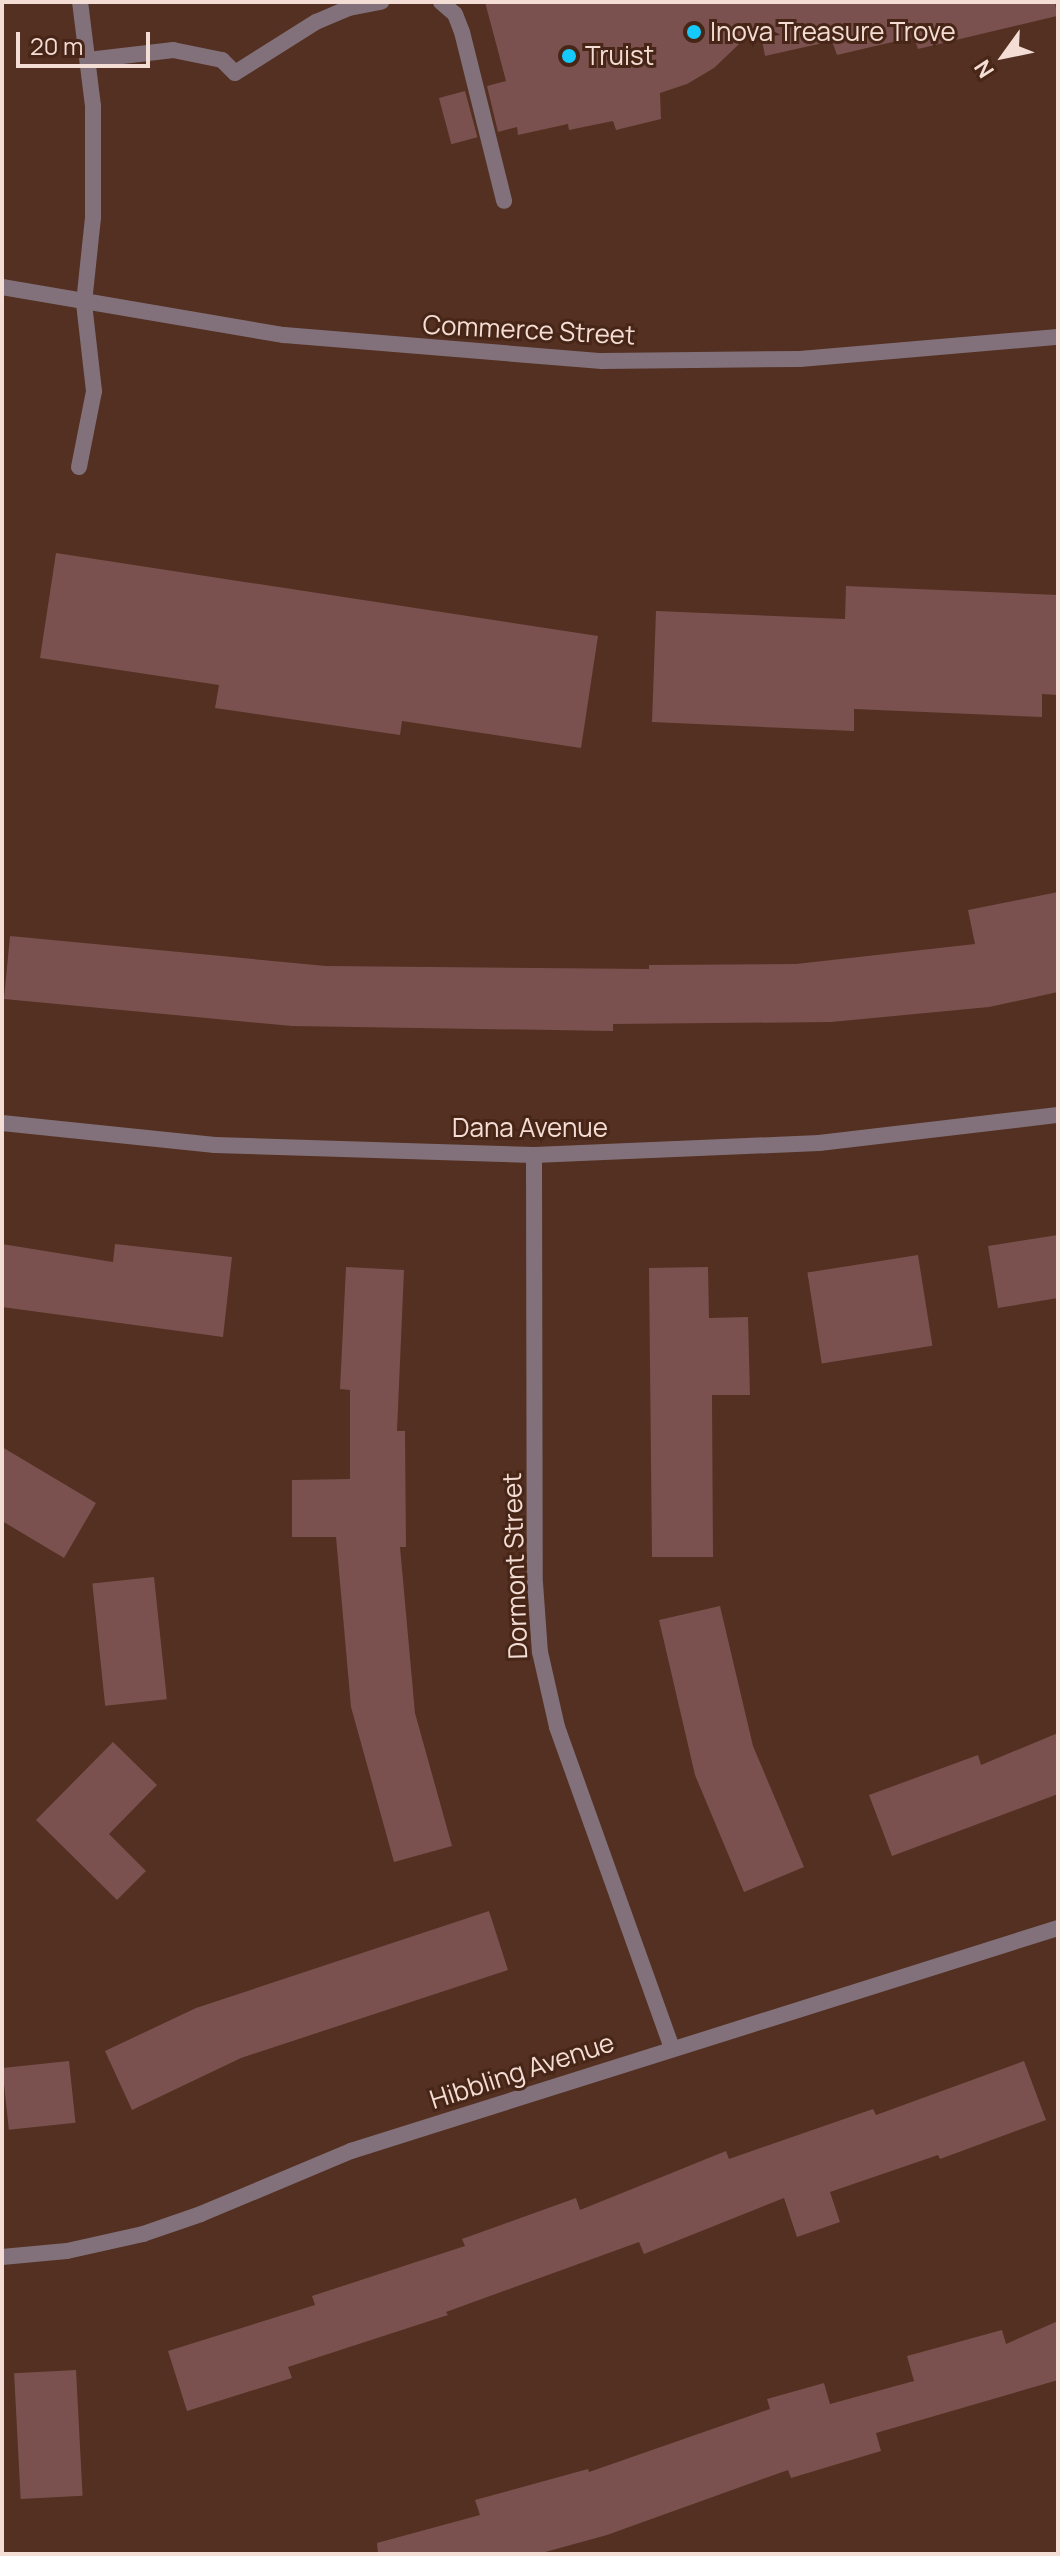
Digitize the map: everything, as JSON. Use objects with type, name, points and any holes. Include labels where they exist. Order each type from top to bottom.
[{"type":"street","points":[[79,467],[94,391],[84,303],[93,218],[93,106],[80,2]]},
{"type":"street","points":[[88,60],[173,50],[222,60],[235,73],[316,22],[349,8],[381,2]]},
{"type":"street","points":[[441,2],[455,14],[462,32],[504,201]]},
{"type":"street","name":"Commerce Street","points":[[2,287],[284,335],[602,361],[800,359],[1058,337]]},
{"type":"street","name":"Dana Avenue","points":[[2,1123],[215,1145],[534,1155],[819,1143],[1058,1115]]},
{"type":"street","name":"Dormont Street","points":[[534,1155],[535,1583],[540,1652],[557,1727],[672,2048]]},
{"type":"street","name":"Hibbling Avenue","points":[[2,2257],[67,2251],[143,2234],[201,2214],[351,2151],[1058,1928]]},
{"type":"building","points":[[485,2],[1055,2],[1057,16],[918,49],[914,37],[837,55],[832,41],[765,56],[759,25],[714,68],[687,84],[660,93],[661,119],[616,130],[613,121],[569,130],[568,124],[518,135],[517,127],[498,132],[487,86],[506,81]]},
{"type":"building","points":[[465,91],[477,137],[451,144],[439,98]]},
{"type":"building","points":[[56,553],[598,636],[581,748],[402,721],[400,735],[215,708],[219,685],[40,658]]},
{"type":"building","points":[[846,586],[1058,595],[1058,695],[1042,694],[1042,717],[854,709],[854,731],[652,722],[656,611],[845,619]]},
{"type":"building","points":[[1058,892],[1058,992],[989,1007],[831,1022],[613,1024],[613,1031],[292,1026],[4,999],[10,936],[326,966],[649,969],[649,965],[796,964],[975,944],[968,910]]},
{"type":"building","points":[[1058,1235],[1058,1298],[998,1308],[988,1246]]},
{"type":"building","points":[[2,1244],[113,1262],[115,1244],[232,1257],[223,1337],[2,1307]]},
{"type":"building","points":[[918,1255],[932,1346],[822,1363],[807,1273]]},
{"type":"building","points":[[346,1267],[404,1270],[397,1431],[405,1431],[406,1547],[400,1547],[415,1713],[452,1846],[394,1862],[351,1707],[336,1537],[292,1537],[292,1480],[350,1479],[350,1390],[340,1389]]},
{"type":"building","points":[[708,1267],[709,1318],[748,1317],[750,1395],[712,1395],[713,1557],[652,1557],[649,1268]]},
{"type":"building","points":[[2,1447],[96,1503],[64,1558],[2,1521]]},
{"type":"building","points":[[154,1577],[167,1699],[105,1706],[92,1583]]},
{"type":"building","points":[[720,1606],[753,1746],[804,1867],[744,1892],[695,1775],[659,1620]]},
{"type":"building","points":[[1058,1733],[1058,1794],[892,1856],[869,1795],[978,1755],[981,1765]]},
{"type":"building","points":[[113,1742],[157,1785],[109,1834],[146,1871],[117,1900],[36,1820]]},
{"type":"building","points":[[489,1911],[508,1970],[241,2058],[132,2110],[105,2051],[196,2008]]},
{"type":"building","points":[[69,2061],[75,2123],[9,2130],[2,2068]]},
{"type":"building","points":[[1024,2061],[1046,2120],[940,2159],[938,2155],[830,2192],[840,2222],[797,2237],[784,2198],[644,2254],[639,2242],[446,2312],[448,2315],[288,2367],[292,2378],[187,2411],[168,2351],[315,2305],[312,2296],[465,2246],[462,2239],[576,2198],[580,2210],[726,2151],[729,2159],[873,2109],[876,2115]]},
{"type":"building","points":[[1058,2321],[1058,2380],[876,2433],[881,2451],[791,2478],[788,2470],[607,2535],[538,2554],[378,2554],[377,2543],[480,2515],[475,2500],[588,2469],[589,2472],[770,2409],[767,2399],[824,2383],[830,2404],[914,2381],[907,2356],[1002,2330],[1006,2344]]},
{"type":"building","points":[[76,2370],[83,2496],[21,2499],[14,2373]]},
{"type":"place","name":"Inova Treasure Trove","points":[[694,32]]},
{"type":"place","name":"Truist","points":[[569,56]]}]
